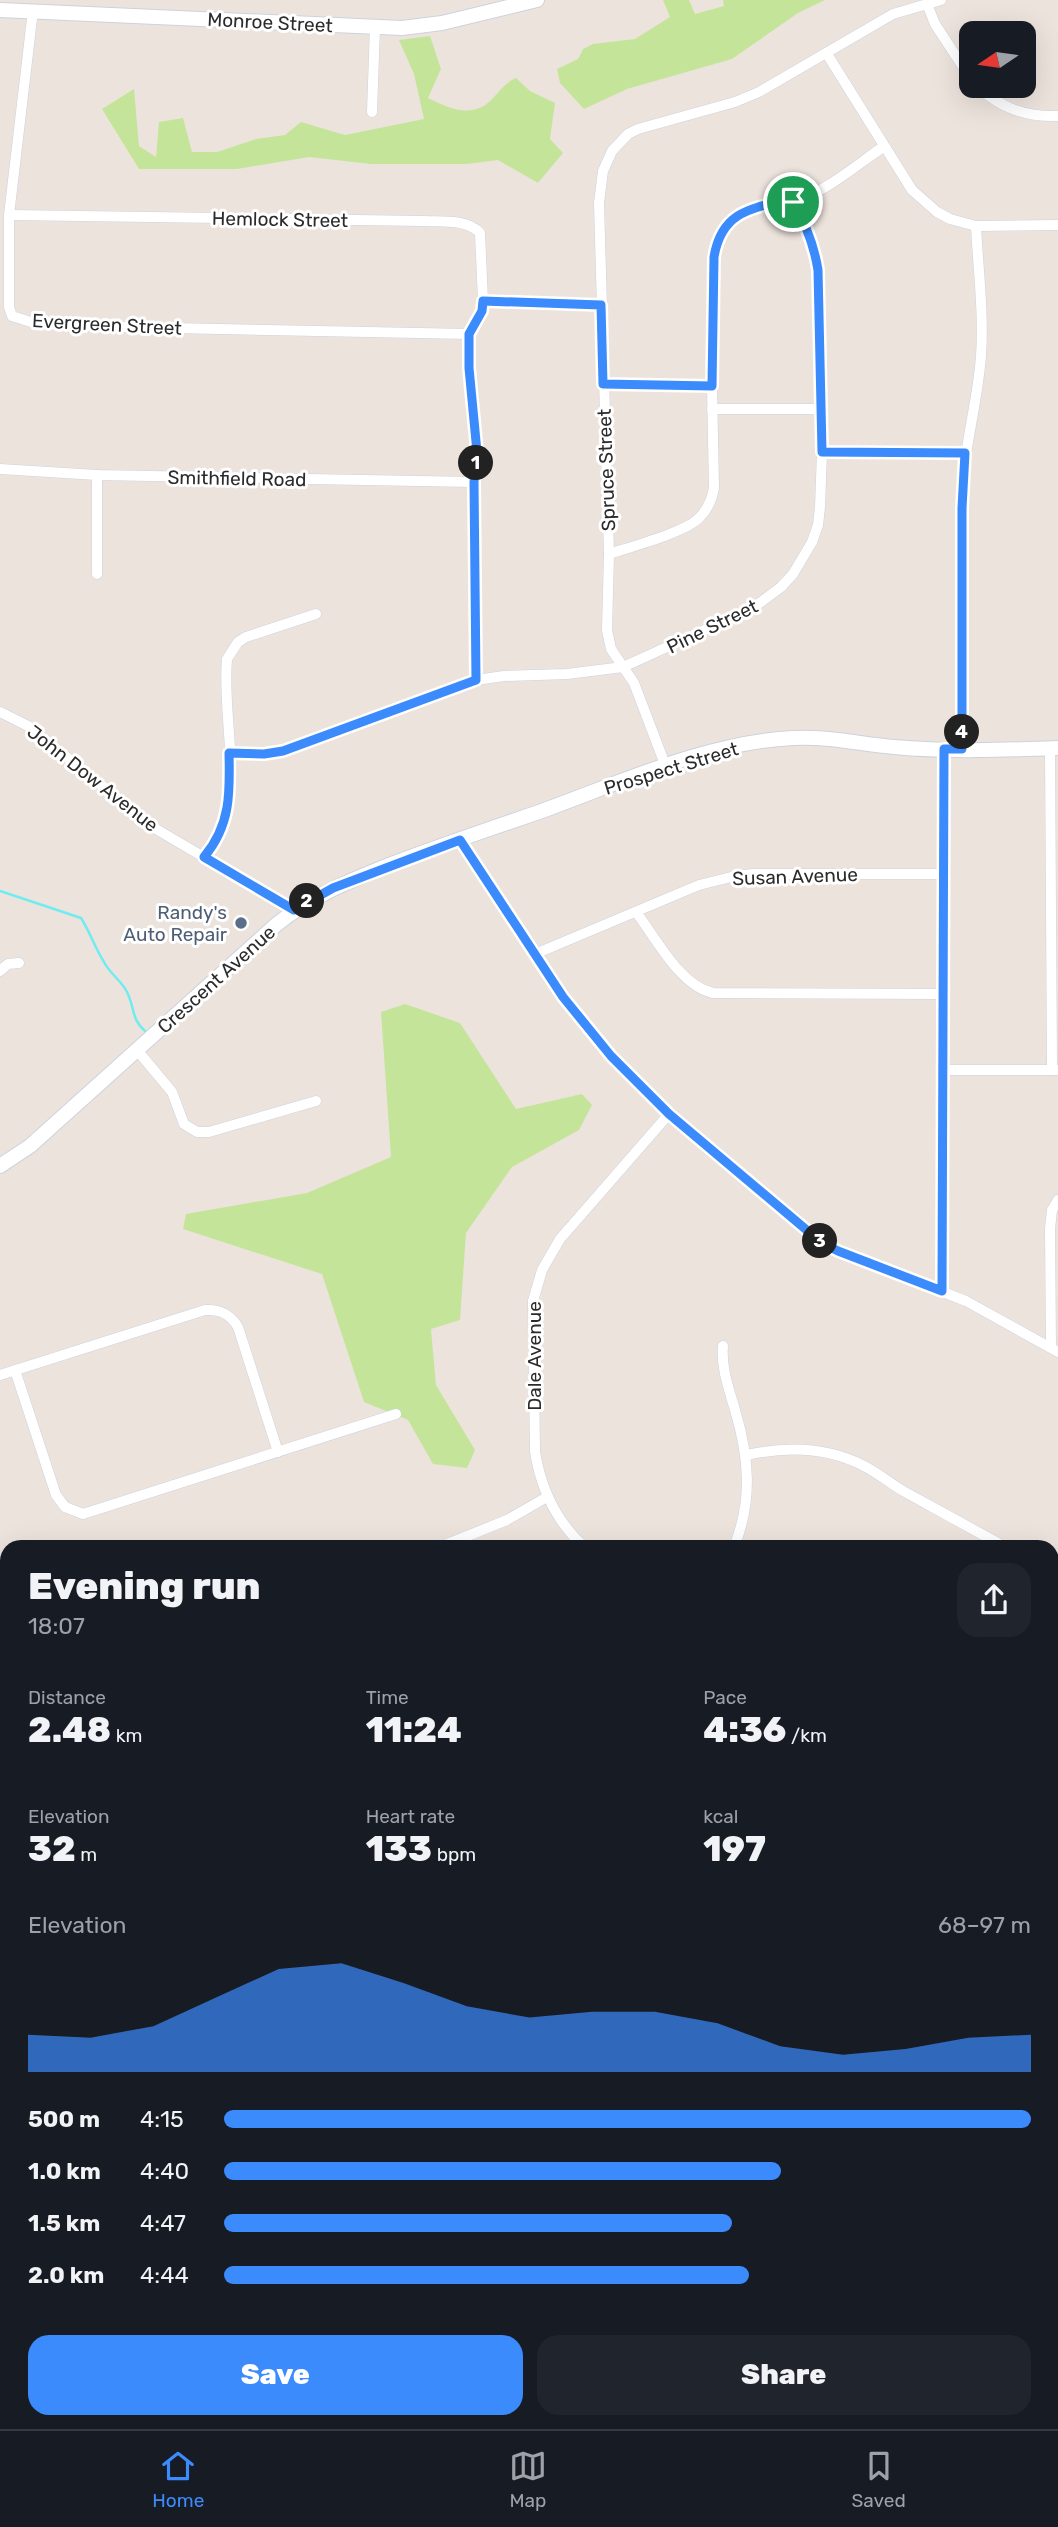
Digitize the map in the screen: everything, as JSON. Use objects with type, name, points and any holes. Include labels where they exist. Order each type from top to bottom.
[{"type":"main road","name":"Monroe Street","points":[[0,10],[402,28],[442,23],[537,0]]},
{"type":"main road","name":"Prospect Street","points":[[460,840],[666,767],[725,749],[793,738],[944,749],[1054,748]]},
{"type":"main road","name":"Crescent Avenue","points":[[0,1166],[30,1146],[294,910],[333,888],[460,840]]},
{"type":"street","name":"Spruce Street","points":[[666,767],[634,683],[611,649],[607,630],[608,555],[600,185],[607,162],[618,142],[638,129],[725,105],[759,92],[893,15],[941,0]]},
{"type":"street","points":[[928,4],[939,30],[959,61]]},
{"type":"street","name":"Evergreen Street","points":[[33,10],[7,239],[9,307],[12,316],[34,323],[74,326],[469,334]]},
{"type":"street","points":[[372,112],[375,27]]},
{"type":"street","points":[[827,54],[883,147],[912,190],[927,204],[950,219],[976,226],[1058,225]]},
{"type":"street","points":[[990,98],[1009,109],[1038,117],[1058,116]]},
{"type":"street","points":[[608,555],[687,526],[699,519],[708,507],[714,488],[714,257],[719,237],[733,218],[743,212],[783,201],[793,202],[819,189],[883,147]]},
{"type":"street","name":"Pine Street","points":[[229,753],[264,754],[283,751],[476,680],[623,667],[753,608],[781,587],[803,559],[818,525],[822,452],[818,270],[814,245],[793,202]]},
{"type":"street","name":"Hemlock Street","points":[[9,215],[424,221],[467,224],[480,233],[483,301]]},
{"type":"street","points":[[962,749],[962,508],[965,453],[978,385],[981,352],[976,226]]},
{"type":"street","points":[[476,680],[474,482],[477,452],[469,368],[469,334],[482,311],[483,301],[601,305]]},
{"type":"street","points":[[603,384],[712,386]]},
{"type":"street","points":[[712,408],[821,409]]},
{"type":"street","points":[[822,452],[965,453]]},
{"type":"street","name":"Smithfield Road","points":[[0,469],[97,475],[474,482]]},
{"type":"street","points":[[97,475],[97,574]]},
{"type":"street","points":[[204,857],[219,836],[229,806],[226,669],[231,650],[246,636],[316,614]]},
{"type":"street","name":"John Dow Avenue","points":[[0,712],[28,726],[140,818],[294,910]]},
{"type":"street","points":[[943,1070],[1055,1070],[1054,748]]},
{"type":"street","points":[[942,1291],[944,749]]},
{"type":"street","points":[[460,840],[586,1027],[669,1114],[822,1243],[966,1301],[1055,1350]]},
{"type":"street","name":"Susan Avenue","points":[[535,954],[699,885],[735,876],[944,874]]},
{"type":"street","points":[[636,912],[686,979],[704,991],[944,994]]},
{"type":"street","points":[[0,971],[8,964],[19,963]]},
{"type":"street","points":[[137,1050],[172,1092],[184,1124],[197,1132],[209,1132],[316,1101]]},
{"type":"street","name":"Dale Avenue","points":[[577,1540],[547,1497],[534,1452],[532,1348],[536,1286],[560,1239],[669,1114]]},
{"type":"street","points":[[1055,1350],[1050,1229],[1052,1210],[1058,1200]]},
{"type":"street","points":[[0,1375],[205,1310],[214,1310],[228,1315],[238,1328],[278,1452]]},
{"type":"street","points":[[723,1346],[725,1375],[747,1455],[746,1499],[736,1540]]},
{"type":"street","points":[[15,1370],[56,1495],[65,1507],[83,1514],[396,1414]]},
{"type":"street","points":[[747,1455],[786,1449],[823,1452],[863,1465],[993,1540]]},
{"type":"street","points":[[457,1540],[507,1520],[547,1497]]},
{"type":"green space","points":[[663,0],[689,0],[695,14],[724,6],[723,0],[825,0],[798,13],[732,59],[627,89],[584,109],[560,83],[557,69],[578,59],[583,49],[593,44],[635,39],[670,17]]},
{"type":"green space","points":[[430,36],[441,69],[428,98],[454,109],[475,110],[487,104],[506,84],[516,78],[530,91],[555,103],[550,139],[563,153],[538,183],[498,160],[467,164],[371,164],[309,157],[237,169],[139,169],[102,109],[134,89],[139,146],[156,157],[159,122],[183,118],[192,152],[217,152],[256,139],[285,135],[301,122],[345,135],[424,119],[414,74],[399,40]]},
{"type":"green space","points":[[405,1004],[460,1023],[516,1109],[582,1094],[592,1105],[579,1130],[512,1167],[466,1233],[460,1320],[431,1329],[436,1385],[475,1450],[467,1468],[433,1464],[408,1420],[364,1402],[322,1274],[183,1229],[186,1214],[307,1193],[391,1157],[381,1012]]},
{"type":"waterway","points":[[0,891],[81,918],[106,966],[127,992],[135,1018],[145,1031]]},
{"type":"place","name":"Randy's Auto Repair","points":[[241,923]]},
{"type":"route","points":[[783,201],[793,202],[814,245],[818,270],[822,452],[965,453],[962,508],[962,749],[944,749],[942,1291],[822,1243],[669,1114],[586,1027],[559,991],[460,840],[333,888],[294,910],[204,857],[219,836],[229,806],[229,753],[264,754],[283,751],[476,680],[474,482],[477,452],[469,368],[469,334],[482,311],[483,301],[601,305],[603,384],[712,386],[714,257],[719,237],[733,218],[743,212],[783,201]]}]
